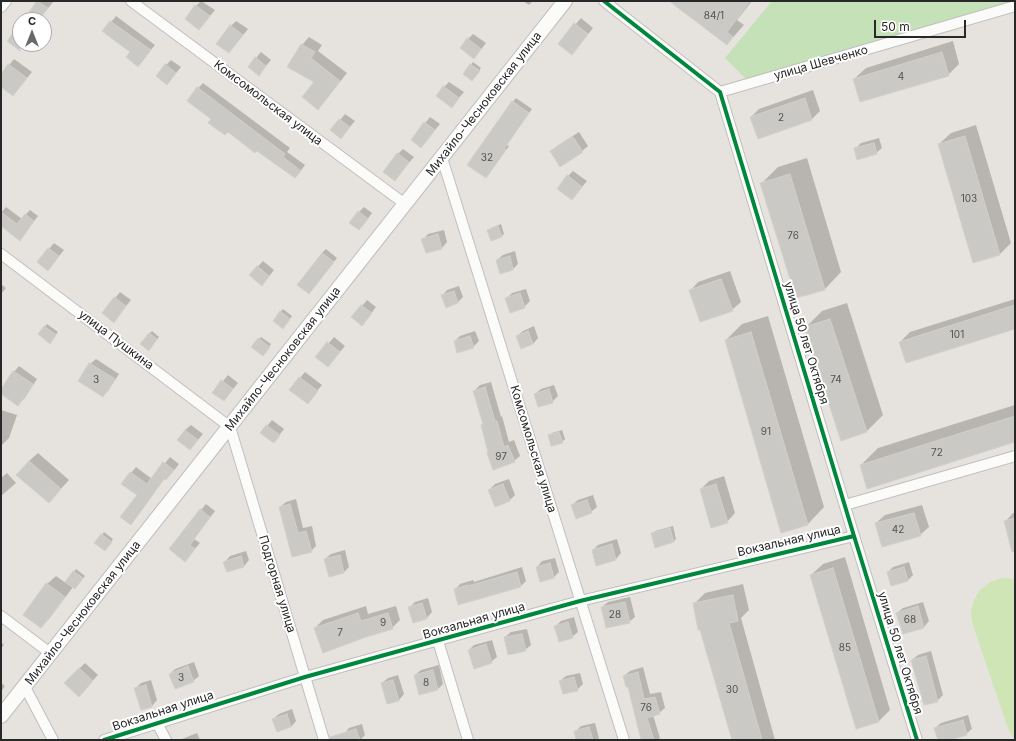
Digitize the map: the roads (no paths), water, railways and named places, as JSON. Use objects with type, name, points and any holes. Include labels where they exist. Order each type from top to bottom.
[{"type":"main road","name":"Михайло-Чесноковская улица","points":[[1,716],[565,1]]},
{"type":"street","points":[[1,7],[6,1]]},
{"type":"street","name":"Комсомольская улица","points":[[131,1],[405,204]]},
{"type":"street","points":[[604,1],[720,92]]},
{"type":"street","name":"улица Шевченко","points":[[720,92],[1015,6]]},
{"type":"street","name":"улица 50 лет Октября","points":[[720,92],[917,740]]},
{"type":"street","name":"Комсомольская улица","points":[[442,158],[624,740]]},
{"type":"street","name":"улица Пушкина","points":[[1,254],[230,427]]},
{"type":"street","name":"Подгорная улица","points":[[230,427],[324,740]]},
{"type":"street","points":[[845,505],[1015,456]]},
{"type":"street","name":"Вокзальная улица","points":[[104,740],[305,677],[580,601],[854,536]]},
{"type":"street","points":[[1,616],[50,653]]},
{"type":"street","name":"Вокзальная улица","points":[[438,641],[468,740]]},
{"type":"street","points":[[25,687],[53,740]]},
{"type":"street","points":[[158,723],[166,740]]}]
